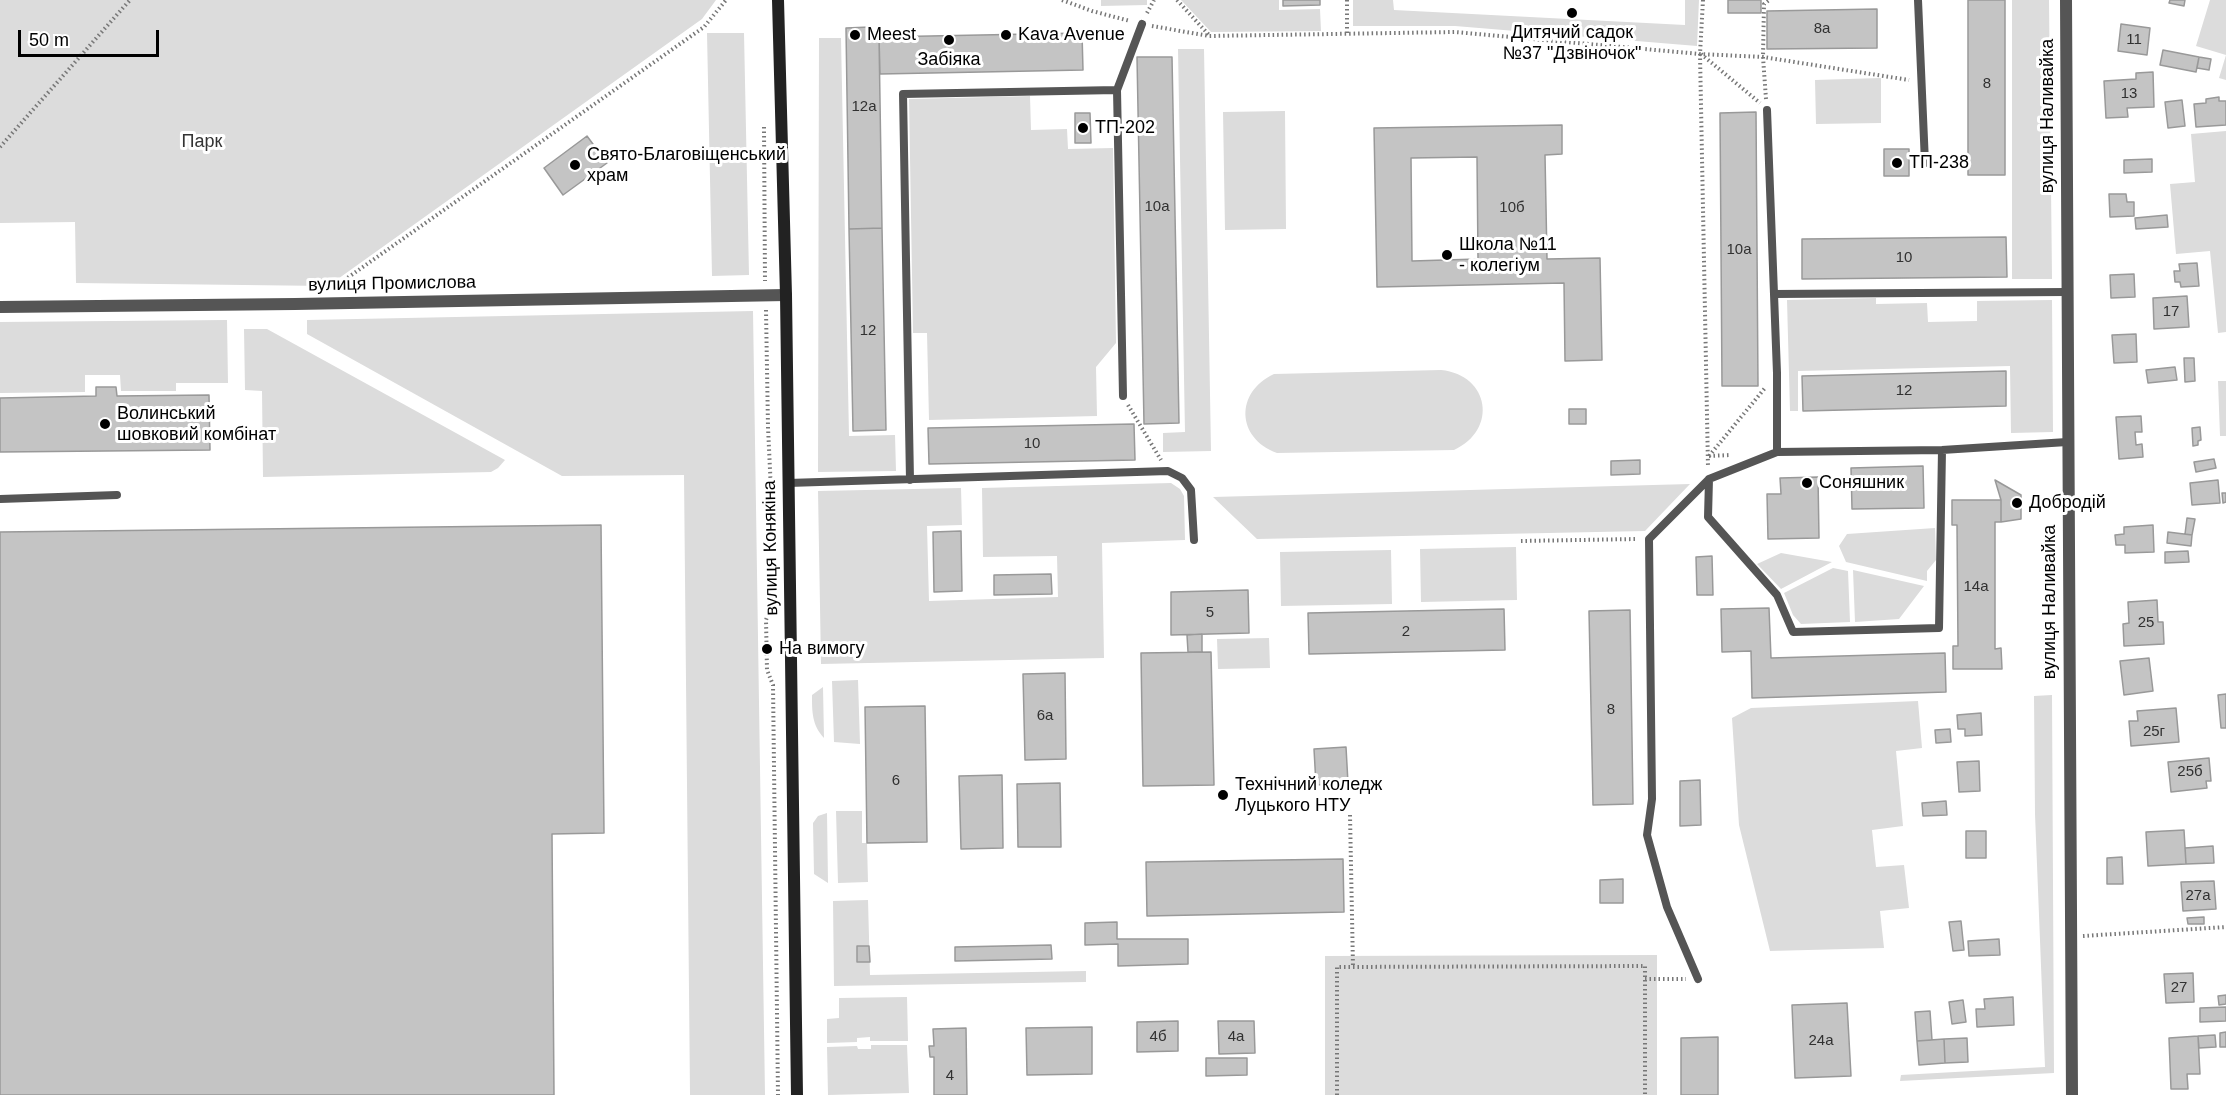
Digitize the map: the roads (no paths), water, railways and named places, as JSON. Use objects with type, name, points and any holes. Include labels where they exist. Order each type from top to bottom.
[{"type":"street","name":"вулиця Конякіна","points":[[778,0],[786,294],[797,1095]]},
{"type":"street","name":"вулиця Наливайка","points":[[2066,0],[2072,1095]]},
{"type":"street","name":"вулиця Промислова","points":[[0,307],[311,304],[786,294]]},
{"type":"lane","points":[[1918,0],[1925,163]]},
{"type":"lane","points":[[1123,396],[1117,90],[1142,24]]},
{"type":"lane","points":[[910,480],[903,94],[1117,90]]},
{"type":"lane","points":[[1767,110],[1777,373],[1777,452]]},
{"type":"lane","points":[[1774,294],[2066,292]]},
{"type":"lane","points":[[1698,979],[1667,908],[1647,835],[1652,799],[1649,539],[1709,479],[1777,452],[1942,450],[2067,442]]},
{"type":"lane","points":[[1709,479],[1707,517],[1777,595],[1793,632],[1939,628],[1942,450]]},
{"type":"lane","points":[[788,483],[1168,471],[1182,478],[1191,490],[1194,540]]},
{"type":"lane","points":[[0,499],[117,495]]},
{"type":"place","name":"Дитячий садок №37 \"Дзвіночок\"","points":[[1572,13]]},
{"type":"place","name":"Meest","points":[[855,35]]},
{"type":"place","name":"Kava Avenue","points":[[1006,35]]},
{"type":"place","name":"Забіяка","points":[[949,40]]},
{"type":"place","name":"ТП-202","points":[[1083,128]]},
{"type":"place","name":"ТП-238","points":[[1897,163]]},
{"type":"place","name":"Свято-Благовіщенський храм","points":[[575,165]]},
{"type":"place","name":"Школа №11 - колегіум","points":[[1447,255]]},
{"type":"place","name":"Волинський шовковий комбінат","points":[[105,424]]},
{"type":"place","name":"Соняшник","points":[[1807,483]]},
{"type":"place","name":"Добродій","points":[[2017,503]]},
{"type":"place","name":"На вимогу","points":[[767,649]]},
{"type":"place","name":"Технічний коледж Луцького НТУ","points":[[1223,795]]},
{"type":"park label","name":"Парк","points":[[202,142]]}]
